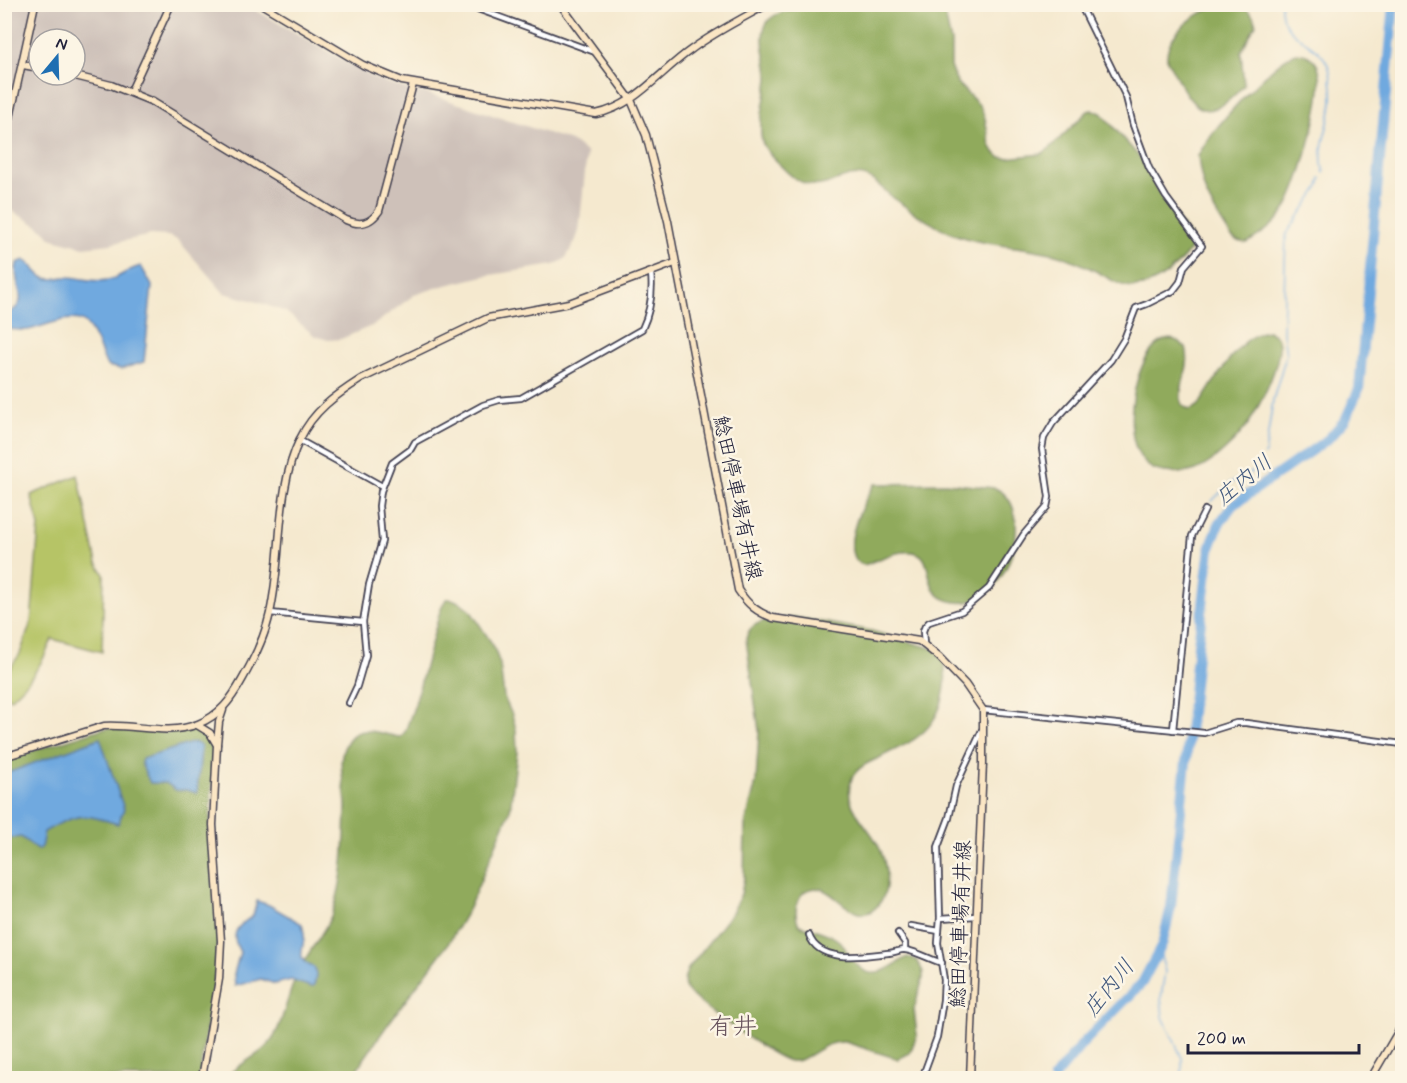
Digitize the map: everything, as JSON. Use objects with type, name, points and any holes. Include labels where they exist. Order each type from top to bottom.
[{"type":"street","points":[[4,145],[35,4]]},
{"type":"street","points":[[131,92],[171,4]]},
{"type":"street","points":[[261,4],[363,65],[413,84],[587,114],[607,112],[631,100],[692,49],[768,4]]},
{"type":"street","points":[[464,4],[595,52]]},
{"type":"street","name":"鯰田停車場有井線","points":[[560,4],[631,100],[646,135],[668,221],[738,590],[757,612],[773,618],[910,638],[924,644],[965,684],[983,710],[970,1078]]},
{"type":"street","points":[[924,644],[925,626],[962,611],[989,588],[1024,534],[1047,507],[1049,497],[1042,449],[1044,438],[1053,423],[1111,360],[1124,339],[1136,308],[1173,291],[1180,282],[1184,267],[1202,246],[1166,197],[1149,168],[1133,125],[1126,97],[1080,4]]},
{"type":"street","points":[[23,65],[27,66]]},
{"type":"street","points":[[87,80],[131,92],[172,112],[346,220],[361,224],[371,220],[379,211],[413,84]]},
{"type":"street","points":[[202,1078],[219,979],[221,941],[213,825],[219,722],[224,708],[251,663],[270,613],[290,464],[299,440],[321,408],[342,391],[361,379],[488,318],[569,303],[675,263]]},
{"type":"street","points":[[349,703],[357,686],[366,655],[363,622],[369,585],[382,541],[379,506],[382,486],[392,463],[411,449],[415,442],[483,405],[499,399],[521,398],[642,329],[648,316],[651,273]]},
{"type":"street","points":[[299,440],[382,486]]},
{"type":"street","points":[[1174,730],[1192,536],[1205,510]]},
{"type":"street","points":[[270,613],[363,622]]},
{"type":"street","points":[[4,757],[104,726],[120,725],[169,730],[197,725],[224,708]]},
{"type":"street","points":[[983,710],[1204,733],[1236,723],[1246,723],[1402,744]]},
{"type":"street","points":[[197,725],[210,733],[216,745]]},
{"type":"street","points":[[922,1078],[934,1049],[940,1025],[944,980],[938,943],[940,918],[938,847],[949,818],[956,786],[984,725]]},
{"type":"street","points":[[940,918],[977,916]]},
{"type":"street","points":[[911,926],[939,931]]},
{"type":"street","points":[[898,933],[905,943],[905,950]]},
{"type":"street","points":[[809,935],[812,943],[821,951],[835,955],[871,955],[905,950],[942,963]]},
{"type":"street","points":[[1373,1078],[1402,1024]]},
{"type":"shaded area","points":[[5,5],[247,5],[376,79],[426,93],[571,141],[587,153],[579,231],[565,259],[554,265],[484,276],[414,295],[374,325],[341,339],[328,340],[315,336],[286,312],[224,293],[178,240],[168,236],[151,235],[84,247],[53,239],[40,227],[5,207]]},
{"type":"green space","points":[[816,5],[943,5],[951,42],[951,69],[958,84],[980,106],[994,152],[1000,157],[1007,158],[1041,154],[1088,111],[1101,113],[1143,161],[1160,195],[1192,239],[1192,247],[1174,267],[1159,279],[1143,286],[1130,287],[1061,256],[988,243],[949,232],[912,211],[870,178],[857,175],[848,176],[823,185],[814,185],[793,177],[768,151],[761,137],[761,120],[768,77],[763,33],[765,26],[773,16]]},
{"type":"green space","points":[[1220,5],[1243,7],[1251,13],[1256,24],[1241,52],[1244,85],[1229,100],[1217,108],[1207,110],[1198,107],[1190,99],[1167,60],[1168,50],[1171,41],[1184,25]]},
{"type":"green space","points":[[1296,53],[1312,59],[1318,66],[1320,75],[1318,105],[1303,164],[1291,198],[1277,220],[1253,240],[1247,243],[1239,242],[1230,235],[1208,198],[1198,156],[1215,131],[1257,83],[1285,59]]},
{"type":"green space","points":[[1268,331],[1278,340],[1278,359],[1265,393],[1250,421],[1233,442],[1203,467],[1192,471],[1164,472],[1145,463],[1134,443],[1131,417],[1135,389],[1143,364],[1155,346],[1170,339],[1186,348],[1187,362],[1181,395],[1182,404],[1190,410],[1198,406],[1237,350],[1247,340]]},
{"type":"green space","points":[[78,475],[97,563],[104,574],[102,652],[52,639],[35,672],[10,699],[5,693],[5,675],[20,654],[31,622],[39,526],[31,495]]},
{"type":"green space","points":[[946,483],[995,488],[1008,499],[1015,515],[1016,535],[1011,556],[1002,575],[990,590],[973,600],[955,602],[942,598],[935,591],[923,557],[915,552],[893,554],[864,565],[856,560],[852,551],[854,527],[875,484]]},
{"type":"green space","points":[[446,599],[461,603],[470,610],[493,645],[500,664],[504,697],[516,729],[517,752],[510,811],[469,908],[448,944],[351,1078],[225,1078],[263,1050],[273,1039],[300,968],[332,915],[338,894],[344,846],[346,801],[341,764],[344,747],[354,734],[360,732],[367,731],[401,737],[405,732],[415,704],[440,611]]},
{"type":"green space","points":[[794,617],[872,631],[934,649],[943,656],[945,680],[942,703],[931,724],[909,742],[860,768],[854,774],[849,788],[852,805],[877,843],[883,857],[886,882],[879,904],[863,914],[848,908],[828,892],[813,888],[802,894],[796,912],[799,925],[838,940],[859,967],[866,971],[878,973],[907,957],[917,960],[923,972],[923,978],[914,1009],[917,1035],[910,1053],[898,1059],[845,1042],[837,1042],[802,1059],[790,1061],[768,1050],[716,1015],[690,994],[684,985],[688,969],[733,911],[741,894],[744,878],[745,825],[756,782],[759,731],[746,639],[748,632],[758,623]]},
{"type":"green space","points":[[120,727],[167,733],[195,727],[208,735],[214,745],[210,823],[218,940],[199,1078],[5,1078],[4,760],[101,729]]},
{"type":"water","points":[[24,260],[42,277],[51,279],[65,277],[97,281],[109,280],[141,266],[152,286],[144,362],[121,369],[107,366],[93,334],[81,320],[58,321],[28,330],[5,329],[5,315],[19,304],[17,263]]},
{"type":"water","points":[[100,738],[124,809],[118,824],[96,818],[72,818],[44,832],[41,848],[38,850],[21,837],[5,839],[5,774]]},
{"type":"water","points":[[194,742],[200,745],[201,749],[197,793],[176,790],[166,783],[150,783],[141,763],[142,759]]},
{"type":"water","points":[[257,901],[269,905],[302,924],[304,937],[302,956],[305,962],[315,968],[314,986],[291,980],[275,984],[261,979],[235,986],[234,974],[240,952],[235,940],[236,931],[253,916]]},
{"type":"waterway","points":[[1281,4],[1286,26],[1317,51],[1329,68],[1332,100],[1322,148],[1324,173]]},
{"type":"waterway","name":"庄内川","points":[[1054,1078],[1083,1043],[1142,983],[1162,945],[1171,907],[1210,548],[1219,524],[1232,506],[1328,439],[1345,420],[1359,389],[1394,4]]},
{"type":"waterway","points":[[1265,455],[1273,400],[1286,355],[1283,332],[1286,235],[1319,187],[1321,178]]},
{"type":"waterway","points":[[1212,501],[1230,483],[1256,470]]},
{"type":"waterway","points":[[1159,950],[1165,971],[1161,998],[1163,1017],[1182,1058],[1182,1078]]},
{"type":"district","name":"有井","points":[[733,1026]]}]
